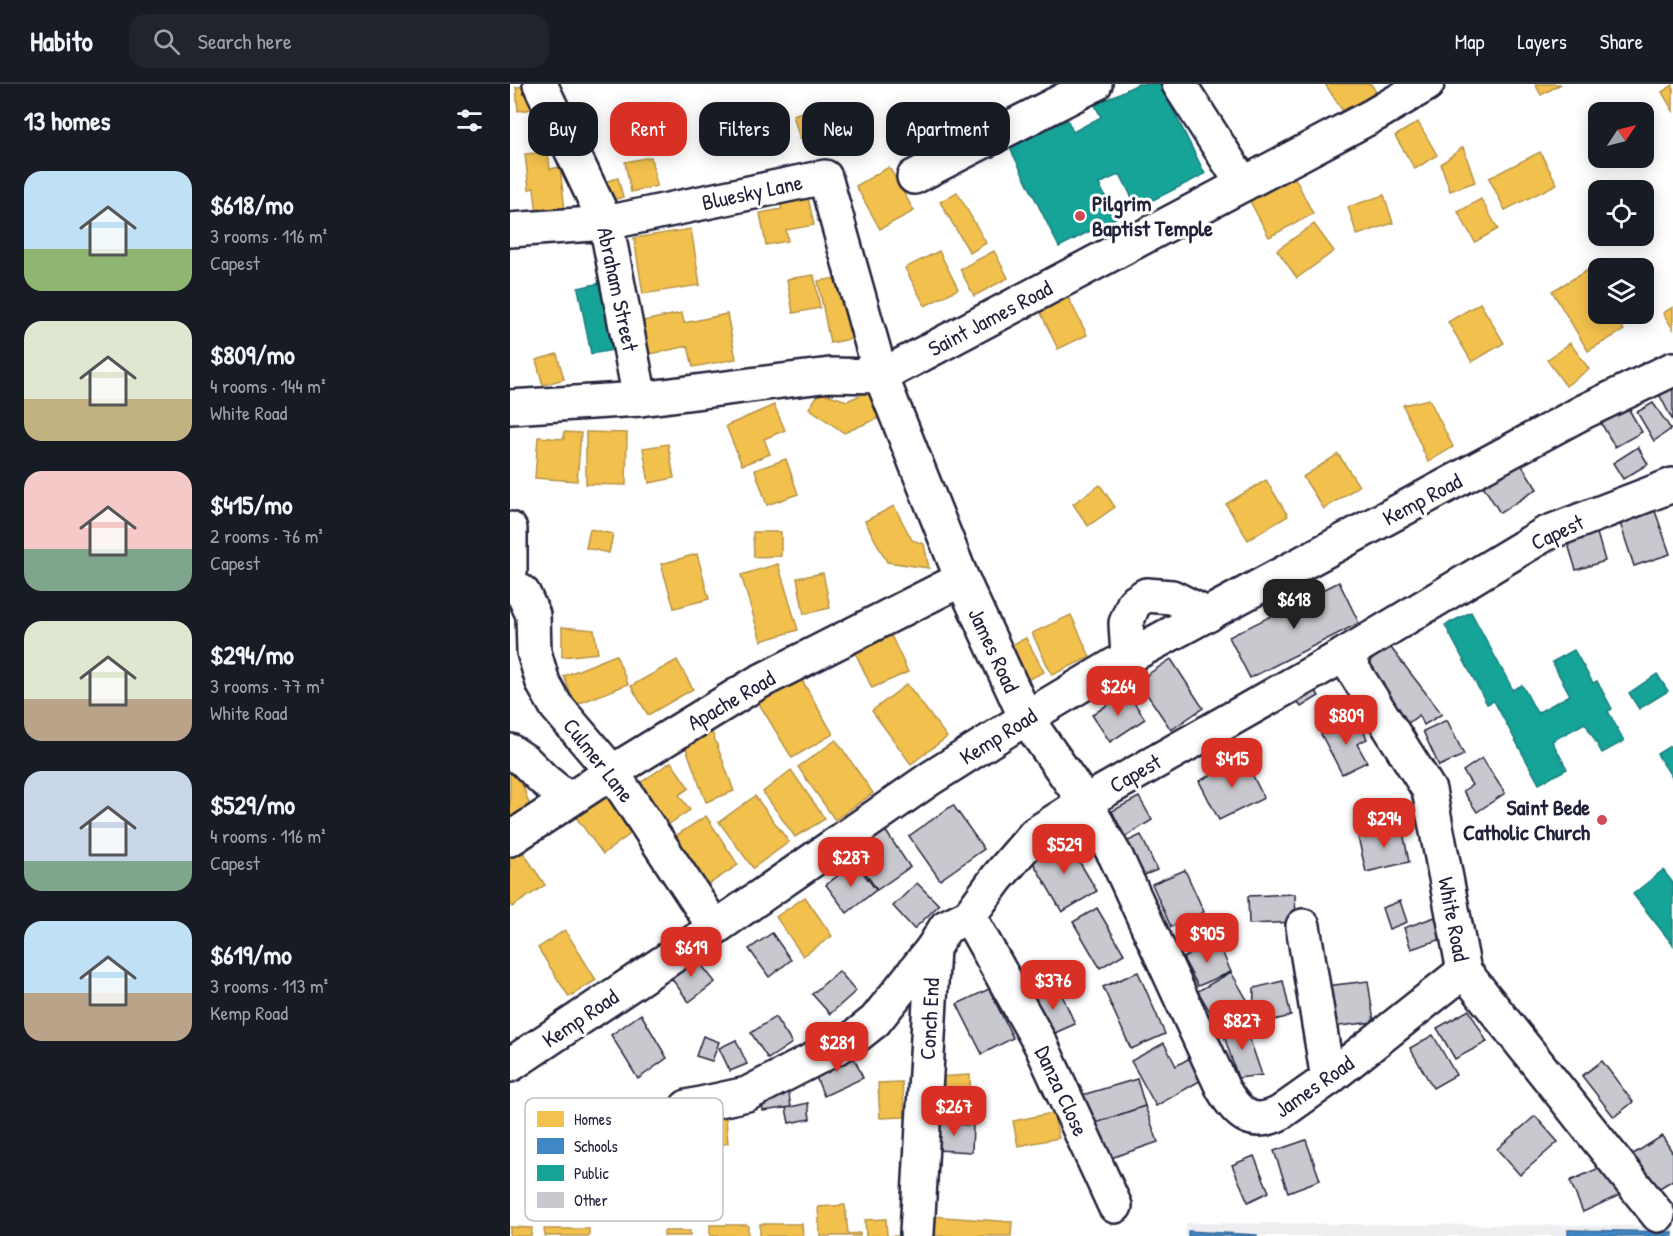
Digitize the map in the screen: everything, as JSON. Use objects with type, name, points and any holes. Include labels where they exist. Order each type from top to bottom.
[{"type":"street","name":"Abraham Street","points":[[540,84],[606,223],[639,399]]},
{"type":"street","points":[[914,177],[1095,84]]},
{"type":"street","points":[[1179,84],[1243,184]]},
{"type":"street","name":"Saint James Road","points":[[510,407],[639,399],[830,375],[881,376],[1427,84]]},
{"type":"street","name":"Bluesky Lane","points":[[510,230],[606,223],[825,177],[881,376]]},
{"type":"street","name":"Kemp Road","points":[[510,1065],[715,928],[931,778],[1026,718],[1128,657],[1583,412],[1673,369]]},
{"type":"street","name":"James Road","points":[[881,376],[962,579],[1026,718],[1085,802],[1116,857],[1223,1089],[1236,1109],[1256,1120],[1272,1117],[1328,1079],[1464,971]]},
{"type":"street","name":"Capest","points":[[723,1099],[747,1094],[851,1040],[875,1021],[933,948],[946,927],[969,916],[1035,834],[1085,802],[1344,655],[1545,534],[1673,485]]},
{"type":"street","points":[[510,529],[510,572]]},
{"type":"street","name":"Apache Road","points":[[510,839],[612,772],[757,683],[962,579]]},
{"type":"street","name":"Culmer Lane","points":[[510,585],[522,593],[534,615],[534,652],[543,683],[556,706],[612,772],[715,928]]},
{"type":"street","points":[[1128,657],[1126,623],[1134,603],[1146,595],[1172,597],[1208,615]]},
{"type":"street","name":"White Road","points":[[1344,655],[1429,790],[1464,971],[1658,1215]]},
{"type":"street","points":[[510,752],[525,761],[569,800]]},
{"type":"street","name":"Danza Close","points":[[969,916],[1041,1045],[1115,1206]]},
{"type":"street","points":[[1303,926],[1328,1079]]},
{"type":"street","name":"Conch End","points":[[917,1233],[933,948]]},
{"type":"shaded area","points":[[1186,1223],[1673,1226],[1673,1236],[1185,1236]]},
{"type":"building: Homes","points":[[1325,84],[1371,84],[1376,92],[1344,113]]},
{"type":"building: Homes","points":[[1535,84],[1561,84],[1541,95]]},
{"type":"building: Homes","points":[[1673,85],[1673,111],[1662,92]]},
{"type":"building: Homes","points":[[532,86],[533,102],[528,102],[528,110],[518,111],[516,87]]},
{"type":"building: Homes","points":[[802,112],[802,138],[800,139],[793,115]]},
{"type":"building: Homes","points":[[1418,122],[1437,155],[1415,169],[1395,136]]},
{"type":"building: Homes","points":[[1463,147],[1475,182],[1450,191],[1441,164]]},
{"type":"building: Homes","points":[[1540,152],[1557,184],[1505,210],[1489,178]]},
{"type":"building: Homes","points":[[525,154],[548,156],[550,169],[560,167],[565,211],[537,214],[534,188],[529,189]]},
{"type":"building: Homes","points":[[651,157],[657,186],[631,192],[625,162]]},
{"type":"building: Homes","points":[[889,167],[914,211],[880,229],[856,186]]},
{"type":"building: Homes","points":[[618,178],[623,197],[603,203],[597,184]]},
{"type":"building: Homes","points":[[1295,178],[1313,214],[1269,237],[1250,201]]},
{"type":"building: Homes","points":[[957,192],[986,243],[970,253],[940,202]]},
{"type":"building: Homes","points":[[1384,195],[1393,223],[1357,235],[1348,207]]},
{"type":"building: Homes","points":[[808,198],[814,225],[786,230],[788,241],[766,245],[760,213],[782,209],[780,203]]},
{"type":"building: Homes","points":[[1481,199],[1498,229],[1475,242],[1458,212]]},
{"type":"building: Homes","points":[[1314,224],[1334,251],[1297,278],[1277,250]]},
{"type":"building: Homes","points":[[691,229],[700,285],[643,294],[634,238]]},
{"type":"building: Homes","points":[[939,251],[958,289],[925,306],[905,268]]},
{"type":"building: Homes","points":[[994,251],[1008,278],[974,296],[960,269]]},
{"type":"building: Homes","points":[[1588,270],[1588,324],[1620,324],[1624,330],[1588,351],[1552,291]]},
{"type":"building: Homes","points":[[814,275],[820,308],[793,313],[787,279]]},
{"type":"building: Homes","points":[[849,276],[861,337],[830,343],[818,281]]},
{"type":"building: Homes","points":[[1068,297],[1087,335],[1058,349],[1040,311]]},
{"type":"building: Homes","points":[[1480,303],[1504,343],[1472,362],[1448,322]]},
{"type":"building: Homes","points":[[1673,307],[1673,329],[1663,313]]},
{"type":"building: Homes","points":[[682,313],[684,323],[727,314],[736,359],[693,367],[688,346],[650,354],[643,321]]},
{"type":"building: Homes","points":[[1570,343],[1589,369],[1566,386],[1547,360]]},
{"type":"building: Homes","points":[[557,354],[564,379],[543,385],[536,360]]},
{"type":"building: Homes","points":[[872,390],[883,416],[844,433],[809,408],[820,392],[847,401]]},
{"type":"building: Homes","points":[[1429,399],[1453,447],[1428,462],[1403,405]]},
{"type":"building: Homes","points":[[774,405],[785,430],[764,439],[770,454],[742,465],[726,426]]},
{"type":"building: Homes","points":[[564,432],[581,433],[577,481],[535,478],[538,437],[564,439]]},
{"type":"building: Homes","points":[[586,432],[627,433],[626,485],[586,484]]},
{"type":"building: Homes","points":[[668,444],[674,478],[649,483],[643,448]]},
{"type":"building: Homes","points":[[1338,454],[1359,486],[1324,509],[1303,477]]},
{"type":"building: Homes","points":[[786,459],[798,494],[767,505],[755,470]]},
{"type":"building: Homes","points":[[1266,480],[1288,516],[1248,540],[1226,504]]},
{"type":"building: Homes","points":[[1100,485],[1115,507],[1088,526],[1073,504]]},
{"type":"building: Homes","points":[[894,506],[912,540],[924,544],[929,568],[887,562],[865,521]]},
{"type":"building: Homes","points":[[590,529],[613,534],[609,553],[586,548]]},
{"type":"building: Homes","points":[[753,532],[781,532],[781,556],[754,557]]},
{"type":"building: Homes","points":[[697,554],[709,599],[674,608],[661,564]]},
{"type":"building: Homes","points":[[778,564],[798,630],[761,641],[741,575]]},
{"type":"building: Homes","points":[[823,573],[830,608],[804,614],[797,578]]},
{"type":"building: Homes","points":[[1071,615],[1090,657],[1052,675],[1032,633]]},
{"type":"building: Homes","points":[[562,627],[594,630],[598,653],[562,657]]},
{"type":"building: Homes","points":[[889,631],[908,672],[872,688],[853,648]]},
{"type":"building: Homes","points":[[1026,638],[1044,672],[1023,682],[1005,648]]},
{"type":"building: Homes","points":[[616,655],[628,684],[575,705],[564,676]]},
{"type":"building: Homes","points":[[677,660],[693,689],[648,715],[631,686]]},
{"type":"building: Homes","points":[[800,677],[833,734],[792,758],[758,702]]},
{"type":"building: Homes","points":[[907,684],[947,737],[911,764],[872,711]]},
{"type":"building: Homes","points":[[712,732],[734,791],[706,802],[684,743]]},
{"type":"building: Homes","points":[[836,740],[873,793],[835,820],[798,767]]},
{"type":"building: Homes","points":[[514,760],[532,812],[510,820],[510,761]]},
{"type":"building: Homes","points":[[671,762],[689,788],[679,795],[690,810],[666,826],[637,785]]},
{"type":"building: Homes","points":[[791,770],[825,819],[795,837],[763,792]]},
{"type":"building: Homes","points":[[610,791],[637,829],[603,854],[575,816]]},
{"type":"building: Homes","points":[[755,796],[789,842],[753,868],[719,822]]},
{"type":"building: Homes","points":[[706,816],[738,865],[703,888],[671,839]]},
{"type":"building: Homes","points":[[521,849],[545,885],[512,907],[510,904],[510,857]]},
{"type":"building: Homes","points":[[805,897],[832,936],[803,956],[776,917]]},
{"type":"building: Homes","points":[[565,930],[596,980],[569,997],[538,948]]},
{"type":"building: Homes","points":[[970,1075],[971,1112],[936,1113],[935,1077]]},
{"type":"building: Homes","points":[[902,1082],[905,1117],[880,1118],[878,1083]]},
{"type":"building: Homes","points":[[725,1105],[728,1143],[723,1144],[723,1106]]},
{"type":"building: Homes","points":[[1053,1113],[1059,1138],[1018,1146],[1013,1121]]},
{"type":"building: Homes","points":[[845,1205],[848,1234],[860,1233],[860,1236],[820,1236],[818,1207]]},
{"type":"building: Homes","points":[[930,1216],[1012,1222],[1011,1236],[929,1236]]},
{"type":"building: Homes","points":[[886,1219],[887,1236],[866,1236],[865,1220]]},
{"type":"building: Homes","points":[[760,1224],[802,1224],[803,1236],[760,1236]]},
{"type":"building: Homes","points":[[710,1225],[748,1225],[748,1236],[710,1236]]},
{"type":"building: Homes","points":[[510,1227],[532,1228],[531,1236],[510,1236]]},
{"type":"building: Homes","points":[[544,1229],[589,1229],[589,1236],[545,1236]]},
{"type":"building: Homes","points":[[664,1231],[690,1231],[690,1236],[664,1236]]},
{"type":"building: Schools","points":[[1568,1230],[1673,1232],[1673,1236],[1568,1236]]},
{"type":"building: Schools","points":[[1188,1231],[1257,1235],[1257,1236],[1188,1236]]},
{"type":"building: Public","points":[[1138,84],[1160,84],[1205,174],[1137,208],[1120,174],[1099,184],[1116,218],[1059,247],[1010,148],[1067,119],[1073,132],[1101,117],[1095,105]]},
{"type":"building: Public","points":[[601,283],[614,350],[591,354],[578,288]]},
{"type":"building: Public","points":[[1471,612],[1513,690],[1522,685],[1537,713],[1570,695],[1552,662],[1574,650],[1593,683],[1597,681],[1612,709],[1608,711],[1624,741],[1602,753],[1585,723],[1552,741],[1567,769],[1539,784],[1494,701],[1487,704],[1445,625]]},
{"type":"building: Public","points":[[1657,674],[1668,691],[1639,709],[1629,693]]},
{"type":"building: Public","points":[[1673,744],[1673,779],[1657,754]]},
{"type":"building: Public","points":[[1663,870],[1673,883],[1673,945],[1633,894]]},
{"type":"building: Other","points":[[1673,384],[1673,421],[1658,392]]},
{"type":"building: Other","points":[[1653,403],[1671,429],[1654,441],[1637,412]]},
{"type":"building: Other","points":[[1628,408],[1642,432],[1615,447],[1601,423]]},
{"type":"building: Other","points":[[1638,447],[1648,464],[1623,479],[1613,463]]},
{"type":"building: Other","points":[[1519,461],[1537,489],[1500,513],[1482,484]]},
{"type":"building: Other","points":[[1655,511],[1670,554],[1634,566],[1620,523]]},
{"type":"building: Other","points":[[1597,533],[1605,561],[1576,570],[1567,541]]},
{"type":"building: Other","points":[[1339,582],[1359,623],[1250,678],[1229,637]]},
{"type":"building: Other","points":[[1388,644],[1442,714],[1424,725],[1419,715],[1407,724],[1363,659]]},
{"type":"building: Other","points":[[1171,659],[1203,708],[1171,730],[1138,681]]},
{"type":"building: Other","points":[[1310,682],[1319,696],[1301,707],[1292,694]]},
{"type":"building: Other","points":[[1127,692],[1145,719],[1110,742],[1092,715]]},
{"type":"building: Other","points":[[1447,720],[1464,755],[1439,766],[1423,731]]},
{"type":"building: Other","points":[[1345,721],[1350,731],[1361,726],[1367,739],[1357,744],[1367,762],[1342,774],[1321,734]]},
{"type":"building: Other","points":[[1244,758],[1264,798],[1219,820],[1199,781]]},
{"type":"building: Other","points":[[1482,758],[1505,793],[1477,812],[1463,791],[1472,785],[1463,771]]},
{"type":"building: Other","points":[[1139,797],[1152,820],[1125,837],[1112,811]]},
{"type":"building: Other","points":[[953,805],[984,849],[940,880],[909,836]]},
{"type":"building: Other","points":[[883,827],[910,867],[877,890],[849,849]]},
{"type":"building: Other","points":[[1402,827],[1409,862],[1366,872],[1358,837]]},
{"type":"building: Other","points":[[1141,835],[1157,870],[1142,876],[1126,842]]},
{"type":"building: Other","points":[[1065,838],[1097,891],[1062,912],[1031,859]]},
{"type":"building: Other","points":[[855,862],[876,890],[847,913],[826,885]]},
{"type":"building: Other","points":[[1185,870],[1204,912],[1171,927],[1152,884]]},
{"type":"building: Other","points":[[917,883],[939,905],[914,929],[893,906]]},
{"type":"building: Other","points":[[1295,894],[1296,922],[1249,924],[1248,896]]},
{"type":"building: Other","points":[[1400,901],[1407,922],[1389,929],[1382,908]]},
{"type":"building: Other","points":[[1097,908],[1124,954],[1100,968],[1073,922]]},
{"type":"building: Other","points":[[1435,917],[1442,939],[1411,949],[1404,928]]},
{"type":"building: Other","points":[[772,933],[791,960],[769,977],[749,949]]},
{"type":"building: Other","points":[[1217,940],[1231,972],[1198,986],[1183,958]]},
{"type":"building: Other","points":[[694,955],[715,982],[689,1002],[668,974]]},
{"type":"building: Other","points":[[839,971],[856,991],[830,1014],[812,994]]},
{"type":"building: Other","points":[[1138,972],[1165,1034],[1131,1049],[1103,987]]},
{"type":"building: Other","points":[[1231,972],[1250,1005],[1217,1024],[1198,991]]},
{"type":"building: Other","points":[[1283,981],[1291,1016],[1253,1025],[1254,988]]},
{"type":"building: Other","points":[[1368,981],[1374,1022],[1331,1027],[1326,986]]},
{"type":"building: Other","points":[[1058,986],[1075,1024],[1048,1036],[1031,998]]},
{"type":"building: Other","points":[[989,989],[1013,1038],[982,1054],[957,1004]]},
{"type":"building: Other","points":[[1469,1010],[1487,1042],[1455,1059],[1437,1028]]},
{"type":"building: Other","points":[[641,1014],[667,1058],[638,1079],[611,1035]]},
{"type":"building: Other","points":[[775,1017],[792,1043],[768,1059],[751,1033]]},
{"type":"building: Other","points":[[1244,1022],[1262,1075],[1238,1078],[1222,1030]]},
{"type":"building: Other","points":[[1433,1035],[1456,1075],[1433,1088],[1410,1048]]},
{"type":"building: Other","points":[[703,1036],[719,1042],[712,1061],[696,1056]]},
{"type":"building: Other","points":[[736,1040],[747,1064],[730,1071],[719,1048]]},
{"type":"building: Other","points":[[1164,1043],[1176,1066],[1193,1056],[1205,1078],[1156,1106],[1131,1061]]},
{"type":"building: Other","points":[[851,1051],[863,1078],[824,1096],[812,1068]]},
{"type":"building: Other","points":[[1602,1061],[1633,1102],[1614,1117],[1582,1076]]},
{"type":"building: Other","points":[[1137,1079],[1145,1106],[1093,1124],[1082,1095]]},
{"type":"building: Other","points":[[788,1089],[791,1107],[763,1111],[761,1093]]},
{"type":"building: Other","points":[[808,1103],[810,1119],[789,1123],[786,1108]]},
{"type":"building: Other","points":[[1145,1106],[1158,1142],[1105,1160],[1093,1124]]},
{"type":"building: Other","points":[[1535,1116],[1558,1142],[1520,1175],[1497,1149]]},
{"type":"building: Other","points":[[937,1123],[973,1125],[972,1152],[936,1150]]},
{"type":"building: Other","points":[[1662,1136],[1673,1153],[1673,1180],[1653,1192],[1630,1156]]},
{"type":"building: Other","points":[[1306,1140],[1320,1180],[1288,1192],[1274,1151]]},
{"type":"building: Other","points":[[1254,1156],[1269,1192],[1248,1202],[1232,1165]]},
{"type":"building: Other","points":[[1606,1165],[1620,1195],[1583,1212],[1570,1181]]},
{"type":"place","name":"Pilgrim Baptist Temple","points":[[1080,216]]},
{"type":"place","name":"Saint Bede Catholic Church","points":[[1602,820]]}]
